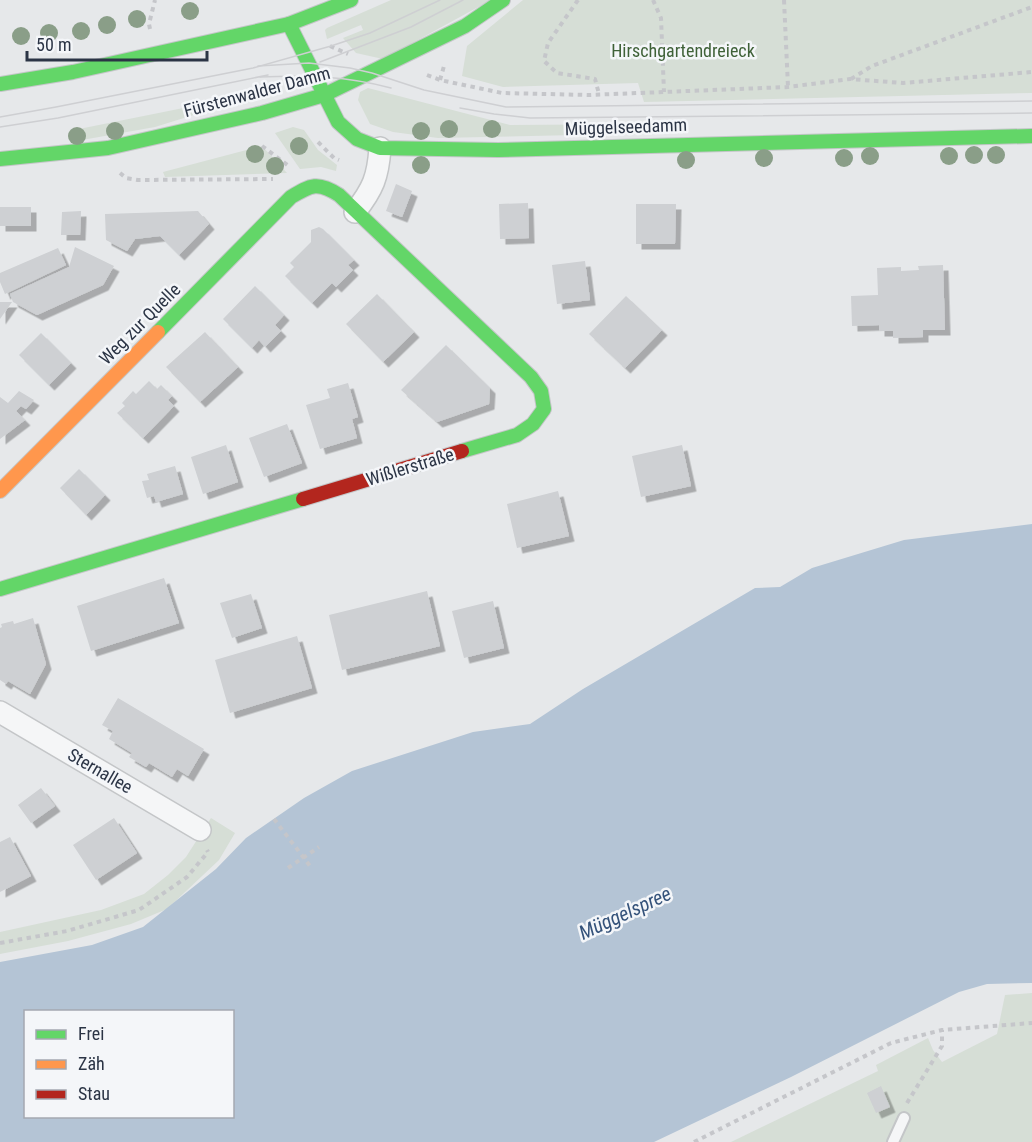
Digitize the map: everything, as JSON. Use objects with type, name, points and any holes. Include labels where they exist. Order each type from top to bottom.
[{"type":"main road","points":[[0,84],[73,72],[289,24],[351,0]]},
{"type":"main road","name":"Fürstenwalder Damm","points":[[0,159],[108,148],[262,113],[324,95],[465,26],[503,0]]},
{"type":"main road","name":"Müggelseedamm","points":[[289,24],[338,122],[357,139],[380,148],[498,150],[617,145],[1032,136]]},
{"type":"main road","name":"Wißlerstraße","points":[[0,590],[517,435],[533,424],[544,409],[541,391],[531,377],[328,186],[319,184],[308,187]]},
{"type":"main road","name":"Weg zur Quelle","points":[[0,491],[291,197],[308,187]]},
{"type":"street","points":[[355,212],[374,184],[379,170],[380,148]]},
{"type":"street","name":"Sternallee","points":[[0,712],[200,830]]},
{"type":"lane","points":[[893,1142],[904,1118]]},
{"type":"path","points":[[150,29],[149,24],[155,0]]},
{"type":"path","points":[[578,0],[548,43],[544,61],[557,73],[595,79],[599,94]]},
{"type":"path","points":[[653,0],[661,18],[664,92]]},
{"type":"path","points":[[784,0],[788,87]]},
{"type":"path","points":[[850,79],[872,66],[1032,7]]},
{"type":"path","points":[[420,73],[440,80],[502,93],[599,94],[788,87],[850,79],[903,82],[1032,72]]},
{"type":"path","points":[[262,146],[300,174],[308,187]]},
{"type":"path","points":[[122,175],[138,180],[276,179]]},
{"type":"path","points":[[274,819],[310,866]]},
{"type":"path","points":[[0,943],[67,931],[140,910],[187,877],[208,852],[206,841],[200,830]]},
{"type":"path","points":[[288,868],[320,847]]},
{"type":"path","points":[[694,1142],[891,1043],[942,1030],[1032,1023]]},
{"type":"path","points":[[904,1118],[903,1110],[942,1046],[942,1030]]},
{"type":"green space","points":[[391,0],[491,0],[383,59],[356,53],[343,38],[363,30],[361,25],[327,39],[325,30],[327,28]]},
{"type":"green space","name":"Hirschgartendreieck","points":[[523,0],[1032,0],[1032,93],[644,102],[638,83],[503,87],[462,76],[467,46]]},
{"type":"green space","points":[[368,88],[510,125],[653,124],[668,133],[438,138],[393,132],[370,124],[358,100],[360,92]]},
{"type":"green space","points":[[248,95],[248,98],[155,127],[71,142],[69,131]]},
{"type":"green space","points":[[293,127],[304,130],[318,150],[337,165],[336,171],[321,167],[300,169],[275,133]]},
{"type":"green space","points":[[262,146],[287,173],[165,177],[163,172]]},
{"type":"green space","points":[[211,818],[235,833],[219,860],[167,909],[131,924],[68,941],[0,954],[0,932],[101,910],[144,894],[186,857]]},
{"type":"green space","points":[[1032,993],[1032,1142],[731,1142],[878,1071],[876,1065],[928,1038],[942,1062],[997,1034],[1005,995]]},
{"type":"water","name":"Müggelspree","points":[[1032,524],[1032,983],[987,984],[959,992],[791,1077],[654,1142],[0,1142],[0,962],[92,945],[143,927],[216,869],[246,838],[304,798],[352,771],[473,732],[530,724],[583,689],[755,588],[780,587],[812,568],[904,540]]},
{"type":"building","points":[[396,184],[412,191],[402,217],[386,211]]},
{"type":"building","points":[[528,203],[529,238],[500,239],[499,204]]},
{"type":"building","points":[[636,204],[676,204],[675,244],[636,244]]},
{"type":"building","points":[[0,207],[31,207],[31,226],[0,226]]},
{"type":"building","points":[[81,211],[80,235],[61,235],[62,212]]},
{"type":"building","points":[[198,211],[209,224],[179,255],[160,236],[135,239],[127,251],[106,240],[105,214]]},
{"type":"building","points":[[319,227],[354,260],[348,265],[353,270],[336,287],[332,283],[312,303],[285,276],[294,267],[290,263],[311,242],[311,230]]},
{"type":"building","points":[[75,247],[114,266],[103,285],[37,315],[13,302],[10,294],[69,267]]},
{"type":"building","points":[[58,248],[66,265],[5,294],[0,282],[0,273]]},
{"type":"building","points":[[585,261],[590,300],[557,304],[552,265]]},
{"type":"building","points":[[943,265],[945,330],[923,330],[923,337],[893,338],[893,331],[879,331],[879,325],[852,326],[851,296],[878,295],[877,268],[901,267],[901,271],[919,270],[918,266]]},
{"type":"building","points":[[255,286],[284,315],[275,325],[281,331],[265,347],[259,340],[252,348],[223,319]]},
{"type":"building","points":[[377,294],[414,332],[383,362],[346,324]]},
{"type":"building","points":[[626,296],[662,330],[625,368],[589,334]]},
{"type":"building","points":[[0,302],[12,302],[0,319]]},
{"type":"building","points":[[205,332],[238,367],[200,402],[166,367]]},
{"type":"building","points":[[41,333],[71,363],[49,385],[19,355]]},
{"type":"building","points":[[446,345],[490,388],[489,404],[437,422],[401,390]]},
{"type":"building","points":[[149,381],[157,389],[161,385],[172,396],[168,400],[174,406],[143,438],[117,413],[125,406],[122,403],[133,391],[136,394]]},
{"type":"building","points":[[348,383],[358,417],[352,419],[357,438],[320,449],[306,405],[330,398],[327,389]]},
{"type":"building","points":[[19,391],[34,400],[26,409],[21,406],[16,411],[25,420],[0,439],[0,397],[8,403]]},
{"type":"building","points":[[287,424],[302,463],[264,477],[249,438]]},
{"type":"building","points":[[226,445],[238,482],[203,494],[191,457]]},
{"type":"building","points":[[682,445],[691,486],[641,497],[632,456]]},
{"type":"building","points":[[175,466],[183,494],[156,502],[154,496],[147,498],[142,481],[149,480],[147,474]]},
{"type":"building","points":[[79,469],[105,495],[86,515],[60,488]]},
{"type":"building","points":[[558,491],[569,536],[517,548],[507,504]]},
{"type":"building","points":[[164,578],[179,623],[91,651],[77,606]]},
{"type":"building","points":[[427,591],[440,646],[342,670],[329,615]]},
{"type":"building","points":[[251,594],[262,628],[232,638],[220,603]]},
{"type":"building","points":[[493,601],[504,648],[464,658],[452,611]]},
{"type":"building","points":[[33,618],[46,664],[30,694],[8,681],[6,684],[0,680],[0,628],[1,624],[13,621],[14,624]]},
{"type":"building","points":[[297,636],[312,688],[230,713],[215,660]]},
{"type":"building","points":[[118,698],[204,749],[188,776],[177,769],[172,777],[149,763],[146,767],[129,757],[132,753],[109,739],[113,731],[102,725]]},
{"type":"building","points":[[41,788],[55,806],[31,823],[18,805]]},
{"type":"building","points":[[114,818],[137,853],[96,880],[73,845]]},
{"type":"building","points":[[10,837],[31,876],[0,892],[0,842]]},
{"type":"building","points":[[881,1086],[890,1107],[876,1113],[867,1093]]},
{"type":"tram line","points":[[0,117],[253,68],[370,33],[440,0]]},
{"type":"tram line","points":[[320,62],[411,27],[463,0]]},
{"type":"tram line","points":[[258,66],[309,63],[350,68],[424,90],[506,107],[1032,101]]},
{"type":"tram line","points":[[0,127],[58,118],[268,75]]},
{"type":"tram line","points":[[260,77],[326,77],[391,88]]},
{"type":"tram line","points":[[460,108],[530,118],[1032,113]]},
{"type":"traffic: fast","points":[[0,84],[73,72],[289,24],[351,0]]},
{"type":"traffic: fast","points":[[0,159],[108,148],[262,113],[324,95],[465,26],[503,0]]},
{"type":"traffic: fast","points":[[289,24],[338,122],[357,139],[380,148],[498,150],[1032,136]]},
{"type":"traffic: fast","points":[[158,332],[291,197],[309,187],[320,186],[339,195],[531,377],[541,391],[544,409],[533,424],[517,435],[462,451]]},
{"type":"traffic: fast","points":[[0,589],[303,499]]},
{"type":"traffic: slow","points":[[0,491],[158,332]]},
{"type":"traffic: jam","points":[[303,499],[462,451]]}]
